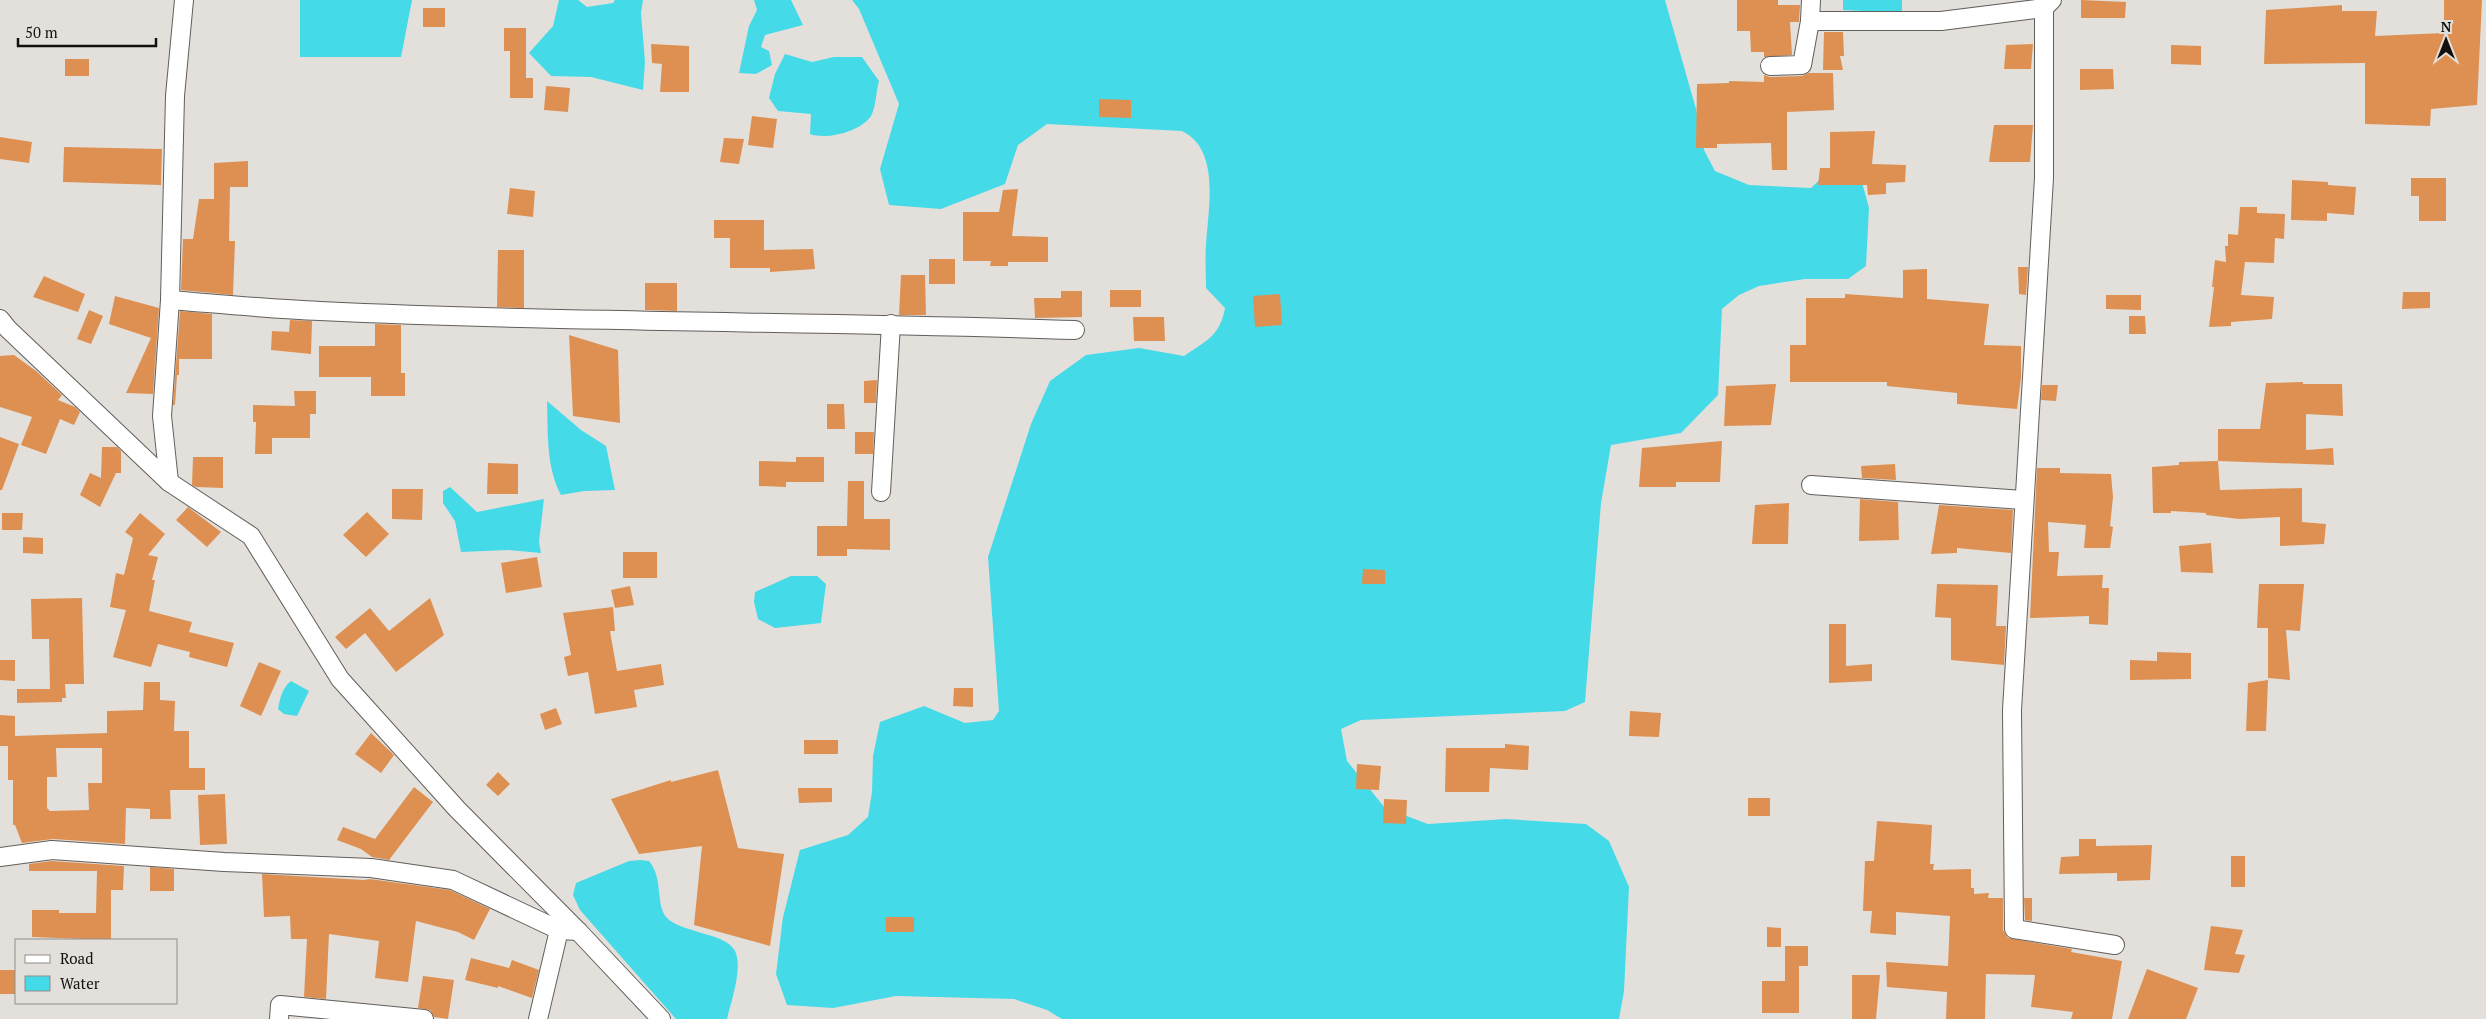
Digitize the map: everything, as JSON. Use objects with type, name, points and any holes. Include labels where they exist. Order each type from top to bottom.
[{"type":"street","points":[[169,482],[162,416],[170,300],[175,96],[184,0]]},
{"type":"street","points":[[1770,66],[1802,65],[1810,21],[1811,0]]},
{"type":"street","points":[[1810,21],[1942,22],[2048,4],[2044,178],[2023,500],[2012,710],[2014,929],[2115,946]]},
{"type":"street","points":[[170,300],[328,312],[891,324],[1075,330]]},
{"type":"street","points":[[0,319],[8,329],[169,482],[251,536],[340,679],[457,809],[578,931],[661,1019]]},
{"type":"street","points":[[881,492],[891,324]]},
{"type":"street","points":[[1810,485],[2023,500]]},
{"type":"street","points":[[0,858],[52,850],[224,862],[371,868],[453,880],[559,930],[578,931]]},
{"type":"street","points":[[538,1019],[559,930]]},
{"type":"street","points":[[280,1019],[280,1005],[424,1019]]},
{"type":"water","points":[[300,0],[412,0],[401,57],[300,57]]},
{"type":"water","points":[[559,0],[578,0],[587,7],[613,3],[615,0],[643,0],[641,13],[645,62],[643,90],[591,77],[551,76],[529,53],[553,26]]},
{"type":"water","points":[[754,0],[791,0],[803,25],[765,35],[761,47],[769,51],[772,65],[756,74],[739,73],[749,26],[757,10]]},
{"type":"water","points":[[852,0],[1665,0],[1696,109],[1704,150],[1715,171],[1749,185],[1811,188],[1840,160],[1860,175],[1869,208],[1866,266],[1848,279],[1805,279],[1759,286],[1739,295],[1722,309],[1718,395],[1681,433],[1611,445],[1601,503],[1585,702],[1565,711],[1361,720],[1341,729],[1347,761],[1385,808],[1428,824],[1506,819],[1586,824],[1609,841],[1629,887],[1624,991],[1619,1019],[1062,1019],[1047,1010],[1014,999],[896,996],[833,1008],[787,1005],[776,974],[783,917],[800,850],[848,835],[868,817],[872,792],[873,756],[880,722],[924,706],[965,723],[993,720],[999,711],[988,557],[1031,424],[1050,381],[1086,355],[1139,348],[1184,356],[1216,332],[1225,308],[1206,288],[1206,250],[1210,198],[1207,166],[1202,152],[1194,140],[1182,131],[1047,124],[1018,145],[1005,184],[941,209],[889,205],[880,169],[899,104],[859,9]]},
{"type":"water","points":[[1843,0],[1902,0],[1902,13],[1843,10]]},
{"type":"water","points":[[785,54],[812,62],[834,57],[862,57],[879,81],[871,116],[866,122],[843,133],[817,136],[810,134],[811,114],[778,111],[769,98],[775,74]]},
{"type":"water","points":[[547,401],[581,430],[606,446],[615,490],[584,491],[561,495],[550,461]]},
{"type":"water","points":[[450,487],[477,512],[544,499],[539,542],[541,553],[508,550],[461,552],[455,521],[443,503],[443,491]]},
{"type":"water","points":[[791,576],[817,576],[826,584],[821,623],[775,628],[758,619],[754,602],[755,592]]},
{"type":"water","points":[[291,681],[309,691],[297,716],[284,714],[278,709],[283,690]]},
{"type":"water","points":[[629,861],[649,861],[654,868],[661,906],[667,918],[680,926],[721,939],[733,948],[738,963],[734,993],[727,1019],[676,1019],[580,910],[573,895],[576,883]]},
{"type":"building","points":[[1737,0],[1778,0],[1778,5],[1800,5],[1799,22],[1790,22],[1792,55],[1764,57],[1764,52],[1751,52],[1750,31],[1737,31]]},
{"type":"building","points":[[2081,0],[2126,2],[2125,18],[2081,18]]},
{"type":"building","points":[[2444,0],[2482,0],[2477,105],[2431,109],[2430,126],[2365,124],[2365,63],[2264,64],[2266,10],[2342,5],[2342,11],[2377,11],[2375,36],[2444,33]]},
{"type":"building","points":[[423,8],[445,8],[445,27],[423,27]]},
{"type":"building","points":[[504,28],[526,28],[526,78],[533,78],[533,98],[510,98],[510,51],[504,51]]},
{"type":"building","points":[[1824,32],[1843,32],[1844,56],[1840,56],[1843,70],[1823,70]]},
{"type":"building","points":[[651,44],[689,46],[689,92],[660,92],[662,64],[652,63]]},
{"type":"building","points":[[2033,44],[2031,69],[2004,69],[2006,45]]},
{"type":"building","points":[[2171,45],[2201,46],[2201,65],[2171,64]]},
{"type":"building","points":[[65,59],[89,59],[89,76],[65,76]]},
{"type":"building","points":[[2080,69],[2113,69],[2114,89],[2080,90]]},
{"type":"building","points":[[1809,73],[1833,73],[1834,110],[1787,112],[1787,170],[1772,170],[1771,143],[1717,144],[1717,148],[1696,148],[1697,84],[1729,83],[1729,81],[1764,82],[1764,75],[1770,77],[1802,76]]},
{"type":"building","points":[[546,86],[570,88],[568,112],[544,110]]},
{"type":"building","points":[[1099,99],[1131,100],[1131,118],[1099,117]]},
{"type":"building","points":[[752,116],[777,119],[773,148],[748,145]]},
{"type":"building","points":[[1994,125],[2033,125],[2030,162],[1989,162]]},
{"type":"building","points":[[1875,131],[1872,164],[1906,165],[1905,182],[1886,183],[1886,194],[1868,195],[1867,185],[1818,185],[1820,168],[1830,168],[1830,132]]},
{"type":"building","points":[[0,137],[32,142],[29,163],[0,159]]},
{"type":"building","points":[[724,138],[744,139],[739,164],[720,162]]},
{"type":"building","points":[[64,147],[162,149],[161,185],[63,182]]},
{"type":"building","points":[[248,161],[248,187],[230,187],[229,241],[235,241],[233,295],[181,290],[183,239],[193,239],[199,199],[214,199],[214,163]]},
{"type":"building","points":[[2411,178],[2446,178],[2446,221],[2419,221],[2419,196],[2411,196]]},
{"type":"building","points":[[2292,180],[2328,182],[2328,185],[2356,187],[2354,215],[2327,213],[2327,221],[2291,220]]},
{"type":"building","points":[[510,188],[535,191],[533,217],[507,214]]},
{"type":"building","points":[[1018,189],[1012,236],[1048,237],[1048,262],[1008,262],[1008,266],[990,266],[991,261],[963,261],[963,212],[999,212],[1003,190]]},
{"type":"building","points":[[2240,207],[2257,207],[2257,213],[2285,214],[2284,239],[2275,238],[2274,263],[2245,262],[2241,295],[2274,297],[2272,319],[2231,322],[2231,326],[2209,327],[2215,260],[2226,262],[2225,246],[2228,246],[2228,234],[2238,235]]},
{"type":"building","points":[[714,220],[764,220],[764,250],[813,249],[815,269],[770,272],[770,268],[730,268],[730,238],[714,238]]},
{"type":"building","points":[[498,250],[524,250],[524,308],[497,307]]},
{"type":"building","points":[[929,259],[955,259],[955,284],[929,284]]},
{"type":"building","points":[[2018,267],[2028,267],[2026,295],[2019,294]]},
{"type":"building","points":[[1927,269],[1927,299],[1989,304],[1984,345],[2021,346],[2021,378],[2017,409],[1957,404],[1957,393],[1887,386],[1887,382],[1790,382],[1790,345],[1806,345],[1806,298],[1845,298],[1845,294],[1903,298],[1903,270]]},
{"type":"building","points":[[901,275],[925,275],[926,315],[899,315]]},
{"type":"building","points":[[44,276],[85,294],[78,312],[33,297]]},
{"type":"building","points":[[645,283],[677,283],[677,311],[645,310]]},
{"type":"building","points":[[1110,290],[1141,290],[1141,307],[1110,307]]},
{"type":"building","points":[[1061,291],[1082,291],[1082,317],[1035,318],[1034,298],[1061,298]]},
{"type":"building","points":[[2403,292],[2430,292],[2430,308],[2402,309]]},
{"type":"building","points":[[1280,294],[1282,325],[1255,327],[1253,296]]},
{"type":"building","points":[[2106,295],[2141,295],[2141,310],[2106,309]]},
{"type":"building","points":[[115,296],[159,308],[153,394],[126,393],[151,338],[109,324]]},
{"type":"building","points":[[89,310],[103,316],[91,344],[77,339]]},
{"type":"building","points":[[180,311],[212,314],[212,359],[179,359],[179,375],[177,375],[175,405],[173,405]]},
{"type":"building","points":[[2129,316],[2145,316],[2146,334],[2129,334]]},
{"type":"building","points":[[1133,317],[1164,317],[1165,341],[1134,341]]},
{"type":"building","points":[[290,320],[312,321],[311,354],[271,350],[272,331],[289,332]]},
{"type":"building","points":[[375,324],[401,325],[401,373],[405,373],[405,396],[371,396],[371,377],[319,377],[319,346],[375,346]]},
{"type":"building","points":[[569,335],[618,350],[620,423],[573,416]]},
{"type":"building","points":[[14,355],[36,371],[62,395],[58,400],[75,407],[80,412],[74,425],[60,419],[46,454],[21,445],[32,417],[0,407],[0,356]]},
{"type":"building","points":[[877,380],[876,403],[864,403],[864,381]]},
{"type":"building","points":[[2303,382],[2303,384],[2342,384],[2343,416],[2306,414],[2306,450],[2333,448],[2334,465],[2218,461],[2218,429],[2260,429],[2266,383]]},
{"type":"building","points":[[1776,384],[1771,425],[1724,426],[1726,386]]},
{"type":"building","points":[[2042,385],[2058,385],[2056,401],[2041,400]]},
{"type":"building","points":[[294,391],[316,391],[316,414],[310,414],[310,438],[272,438],[272,454],[255,454],[256,422],[253,422],[253,405],[295,406]]},
{"type":"building","points":[[827,404],[844,404],[845,429],[827,429]]},
{"type":"building","points":[[855,432],[874,432],[873,454],[855,454]]},
{"type":"building","points":[[0,437],[19,444],[2,490],[0,490]]},
{"type":"building","points":[[1722,441],[1720,482],[1676,482],[1676,487],[1639,487],[1642,448]]},
{"type":"building","points":[[102,447],[117,447],[121,451],[121,473],[116,473],[100,507],[80,495],[90,473],[101,478]]},
{"type":"building","points":[[193,457],[223,457],[223,488],[196,487],[192,485]]},
{"type":"building","points":[[796,457],[824,457],[824,482],[786,482],[786,487],[759,486],[759,461],[796,462]]},
{"type":"building","points":[[2218,461],[2220,490],[2302,488],[2302,522],[2326,524],[2324,544],[2280,546],[2280,517],[2239,519],[2206,515],[2206,513],[2171,511],[2171,513],[2153,513],[2152,467],[2179,465],[2179,462]]},
{"type":"building","points":[[488,463],[518,464],[518,494],[487,494]]},
{"type":"building","points":[[1895,464],[1896,480],[1862,478],[1861,466]]},
{"type":"building","points":[[2037,468],[2060,468],[2060,473],[2111,474],[2113,497],[2110,526],[2113,527],[2110,548],[2084,548],[2086,525],[2048,522],[2049,552],[2059,552],[2057,576],[2103,575],[2102,588],[2109,588],[2108,625],[2089,624],[2089,616],[2030,618]]},
{"type":"building","points":[[848,481],[864,481],[864,519],[890,519],[890,550],[847,549],[847,556],[817,556],[817,526],[847,526]]},
{"type":"building","points":[[392,489],[423,489],[422,520],[392,519]]},
{"type":"building","points":[[1860,499],[1898,502],[1899,540],[1859,541]]},
{"type":"building","points":[[1789,503],[1788,544],[1752,544],[1755,505]]},
{"type":"building","points":[[1939,505],[2013,510],[2011,553],[1957,548],[1957,553],[1931,554]]},
{"type":"building","points":[[188,507],[221,532],[207,547],[176,520]]},
{"type":"building","points":[[367,512],[389,534],[366,557],[343,535]]},
{"type":"building","points":[[2,513],[23,513],[22,530],[2,530]]},
{"type":"building","points":[[140,513],[165,534],[148,555],[158,557],[152,580],[155,580],[149,611],[192,622],[189,632],[234,643],[227,667],[189,657],[190,652],[158,644],[151,667],[113,657],[126,610],[110,607],[116,573],[124,575],[133,538],[125,532]]},
{"type":"building","points":[[23,537],[43,538],[43,554],[23,553]]},
{"type":"building","points":[[2211,543],[2213,573],[2181,572],[2179,546]]},
{"type":"building","points":[[623,552],[657,552],[657,578],[623,578]]},
{"type":"building","points":[[537,557],[542,587],[506,593],[501,563]]},
{"type":"building","points":[[1363,569],[1385,570],[1385,584],[1362,584]]},
{"type":"building","points":[[1937,584],[1998,585],[1996,626],[2006,626],[2004,665],[1951,660],[1951,618],[1935,617]]},
{"type":"building","points":[[2259,584],[2304,584],[2300,631],[2286,630],[2290,680],[2268,678],[2268,628],[2257,628]]},
{"type":"building","points":[[630,586],[634,605],[615,608],[611,590]]},
{"type":"building","points":[[82,598],[84,684],[65,684],[66,698],[62,698],[62,702],[17,703],[17,689],[50,689],[49,639],[32,639],[31,599]]},
{"type":"building","points":[[430,598],[444,635],[396,672],[365,633],[346,649],[335,637],[370,608],[389,631]]},
{"type":"building","points":[[613,607],[615,631],[610,631],[617,671],[661,664],[664,685],[634,690],[637,707],[595,714],[588,672],[568,676],[564,657],[571,655],[563,613]]},
{"type":"building","points":[[1829,624],[1846,624],[1846,666],[1872,664],[1872,681],[1829,683]]},
{"type":"building","points":[[2157,652],[2191,653],[2191,679],[2130,680],[2130,660],[2157,661]]},
{"type":"building","points":[[0,660],[15,660],[15,681],[0,680]]},
{"type":"building","points":[[259,662],[281,671],[261,716],[240,706]]},
{"type":"building","points":[[2268,680],[2266,731],[2246,731],[2248,683]]},
{"type":"building","points":[[144,682],[160,682],[160,700],[175,701],[174,731],[189,731],[189,768],[205,768],[205,790],[170,790],[171,819],[150,819],[150,809],[126,808],[125,844],[53,839],[22,843],[15,825],[13,825],[13,780],[8,780],[8,746],[0,746],[0,715],[15,716],[15,736],[107,733],[107,711],[143,710]],"holes":[[[56,748],[102,748],[102,783],[88,783],[89,810],[50,811],[47,808],[47,777],[57,777]]]},
{"type":"building","points":[[954,688],[973,688],[973,707],[953,706]]},
{"type":"building","points":[[556,708],[562,724],[545,730],[540,714]]},
{"type":"building","points":[[1630,711],[1661,713],[1659,737],[1629,736]]},
{"type":"building","points":[[371,733],[394,755],[381,773],[355,754]]},
{"type":"building","points":[[804,740],[838,740],[838,754],[804,754]]},
{"type":"building","points":[[1505,744],[1529,746],[1528,770],[1490,768],[1489,792],[1445,792],[1446,748],[1505,748]]},
{"type":"building","points":[[1357,764],[1381,766],[1379,790],[1356,789]]},
{"type":"building","points":[[718,770],[738,848],[784,854],[770,946],[694,925],[702,846],[639,854],[611,799],[671,780],[671,782]]},
{"type":"building","points":[[498,772],[510,784],[498,796],[486,785]]},
{"type":"building","points":[[414,787],[433,802],[389,860],[372,857],[361,849],[337,840],[343,827],[375,839]]},
{"type":"building","points":[[798,788],[832,788],[832,802],[799,803]]},
{"type":"building","points":[[225,794],[227,844],[200,845],[198,795]]},
{"type":"building","points":[[1748,798],[1770,798],[1770,816],[1748,816]]},
{"type":"building","points":[[1384,799],[1407,800],[1406,824],[1383,823]]},
{"type":"building","points":[[1877,821],[1932,825],[1930,864],[1934,864],[1933,870],[1971,869],[1971,888],[1974,888],[1974,894],[1989,893],[1988,898],[2003,898],[2003,930],[2008,938],[2072,949],[2071,952],[2122,961],[2112,1019],[2071,1019],[2073,1012],[2031,1007],[2035,975],[1986,974],[1985,1019],[1946,1019],[1947,992],[1887,987],[1886,962],[1948,966],[1950,916],[1896,912],[1896,935],[1870,933],[1872,911],[1863,911],[1865,861],[1874,861]]},
{"type":"building","points":[[2079,839],[2096,839],[2096,846],[2152,845],[2150,880],[2117,881],[2117,873],[2059,874],[2061,857],[2079,856]]},
{"type":"building","points":[[2231,856],[2245,856],[2245,887],[2231,887]]},
{"type":"building","points":[[52,861],[124,866],[123,890],[111,890],[111,939],[32,937],[32,910],[59,910],[59,913],[96,913],[97,871],[29,871],[29,864]]},
{"type":"building","points":[[150,867],[174,869],[174,891],[150,891]]},
{"type":"building","points":[[262,874],[370,879],[450,890],[490,909],[474,940],[458,932],[416,921],[408,982],[375,978],[379,941],[329,934],[326,999],[304,997],[307,939],[291,939],[290,916],[264,917]]},
{"type":"building","points":[[2024,898],[2032,898],[2032,921],[2025,920]]},
{"type":"building","points":[[886,917],[914,917],[914,932],[886,932]]},
{"type":"building","points":[[2211,926],[2243,930],[2235,954],[2245,955],[2239,973],[2204,970]]},
{"type":"building","points":[[1767,927],[1781,928],[1781,947],[1767,947]]},
{"type":"building","points":[[1785,946],[1808,946],[1808,966],[1799,966],[1799,1013],[1762,1013],[1762,981],[1785,981]]},
{"type":"building","points":[[471,958],[509,968],[512,960],[539,970],[532,998],[498,986],[498,988],[465,980]]},
{"type":"building","points":[[2147,969],[2198,988],[2186,1019],[2128,1019]]},
{"type":"building","points":[[0,970],[15,970],[15,994],[0,994]]},
{"type":"building","points":[[1852,975],[1880,975],[1876,1019],[1852,1019]]},
{"type":"building","points":[[423,976],[454,980],[448,1019],[434,1017],[430,1010],[418,1008]]}]
